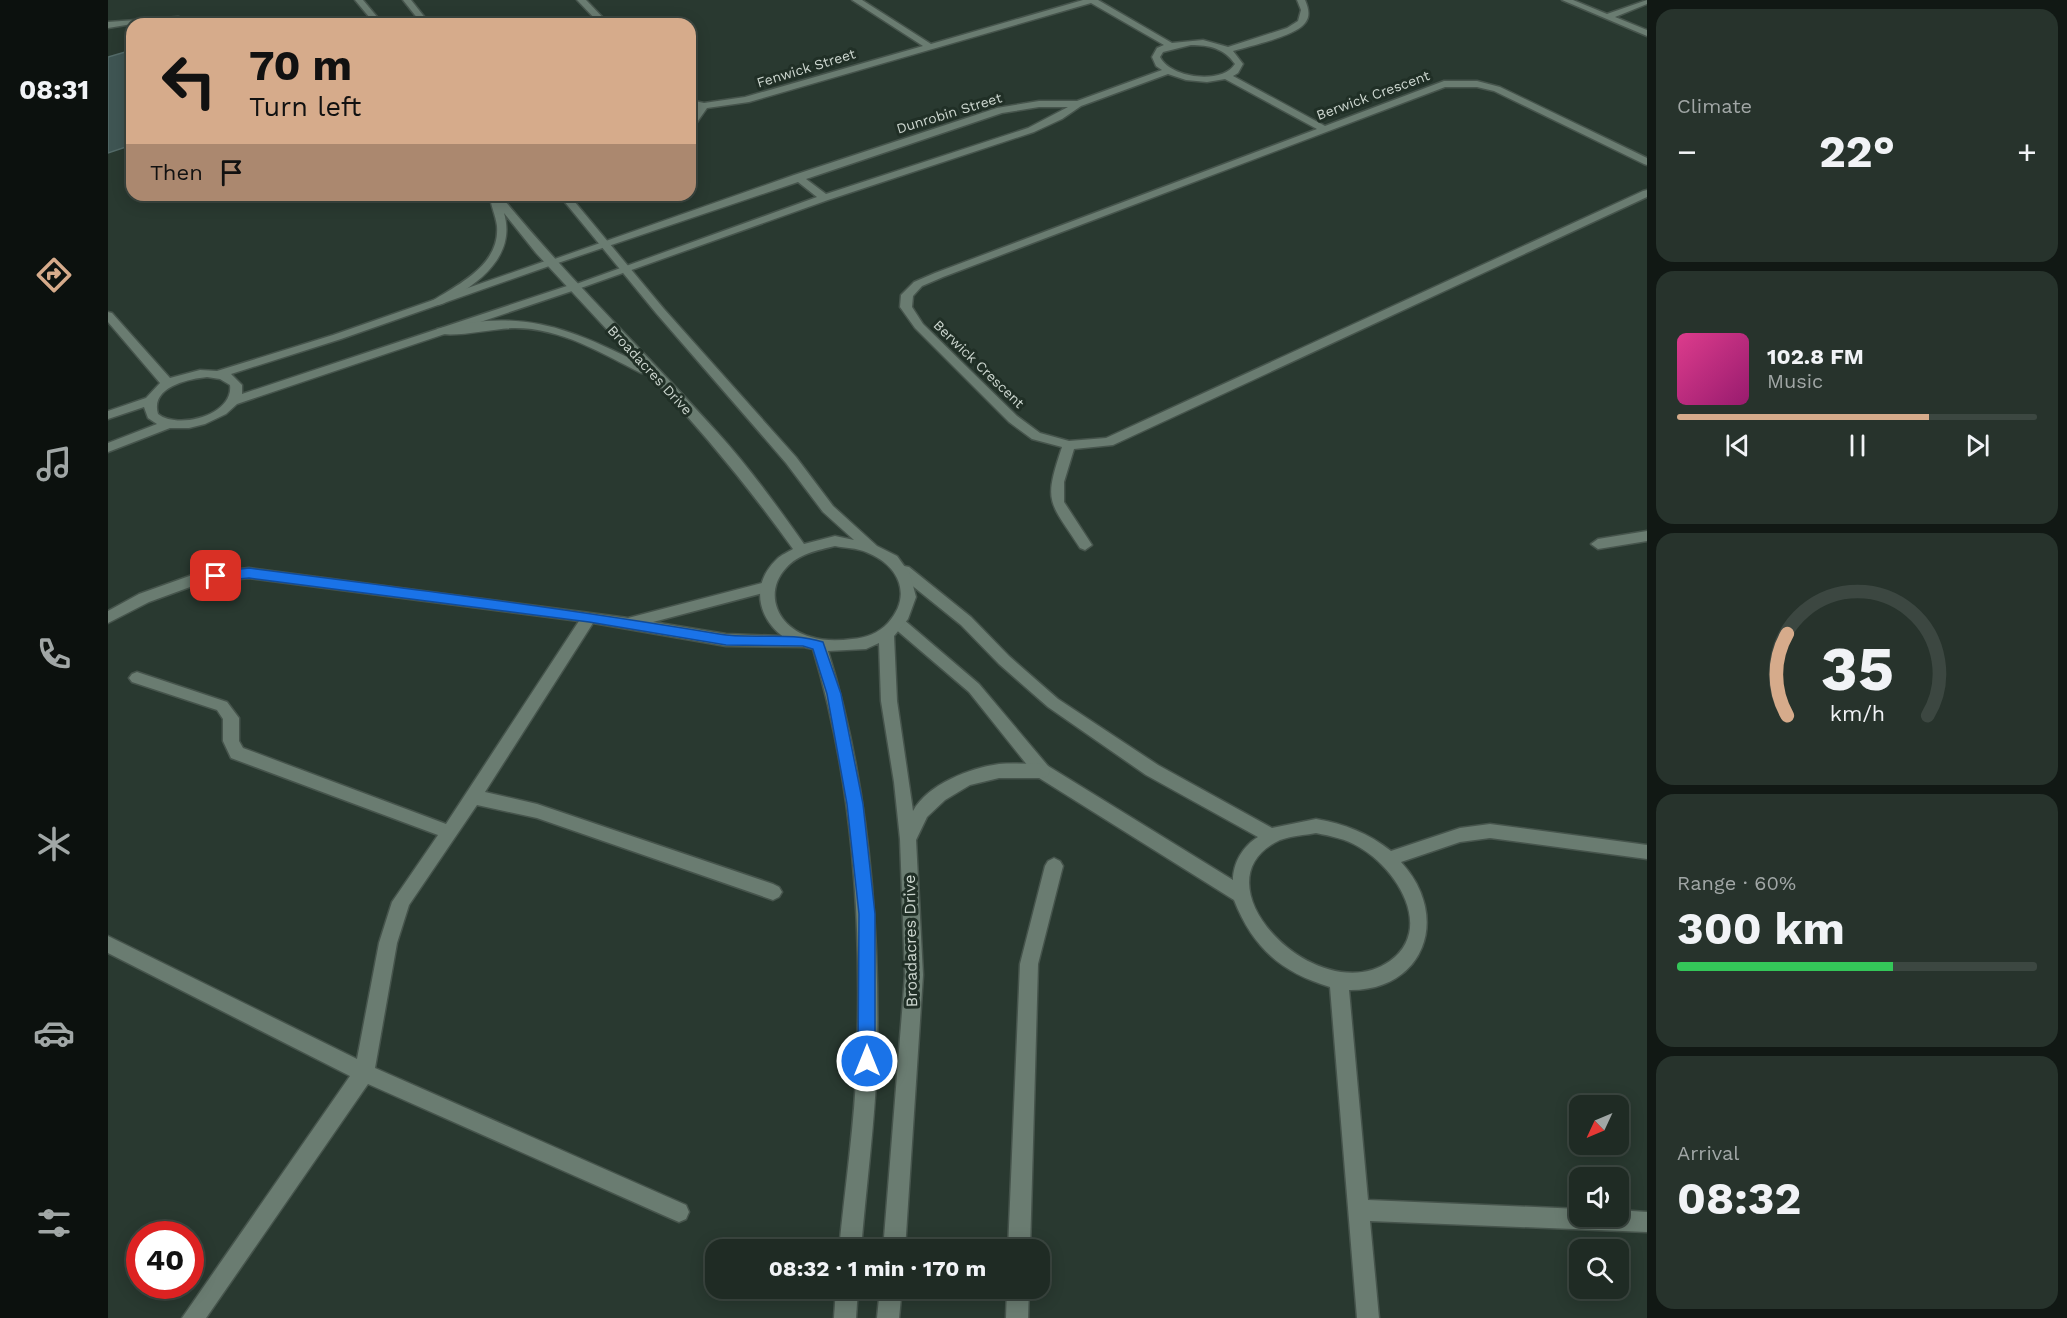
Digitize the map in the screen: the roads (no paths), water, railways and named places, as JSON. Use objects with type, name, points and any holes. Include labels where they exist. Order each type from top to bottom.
[{"type":"street","points":[[359,0],[374,18]]},
{"type":"street","points":[[407,0],[421,18]]},
{"type":"street","points":[[581,0],[599,18]]},
{"type":"street","points":[[856,0],[928,46]]},
{"type":"street","name":"Fenwick Street","points":[[696,104],[704,106],[746,100],[1092,0],[1169,45]]},
{"type":"street","points":[[1228,50],[1290,30],[1302,22],[1305,10],[1300,0]]},
{"type":"street","points":[[1566,0],[1647,33]]},
{"type":"street","points":[[1607,16],[1647,2]]},
{"type":"street","points":[[108,25],[126,24]]},
{"type":"street","points":[[1205,43],[1228,50],[1236,57],[1239,64],[1235,71],[1226,76],[1186,77],[1159,64],[1156,57],[1160,50],[1169,45],[1205,43]]},
{"type":"street","name":"Dunrobin Street","points":[[441,331],[627,269],[856,187],[1030,130],[1059,117],[1078,104],[1168,70]]},
{"type":"street","points":[[1226,76],[1324,129]]},
{"type":"street","name":"Berwick Crescent","points":[[1647,162],[1497,89],[1477,84],[1444,84],[939,275],[910,290],[906,307],[919,326],[1013,419],[1036,436],[1054,443],[1068,445],[1108,442],[1647,193]]},
{"type":"street","name":"Dunrobin Street","points":[[436,303],[603,243],[1000,110],[1039,104],[1078,104]]},
{"type":"street","points":[[696,117],[704,106]]},
{"type":"street","points":[[798,177],[824,198]]},
{"type":"street","points":[[108,415],[152,400],[168,384],[194,375],[219,374],[436,303],[475,279],[491,263],[498,250],[502,231],[496,201]]},
{"type":"street","name":"Broadacres Drive","points":[[500,201],[551,262],[714,436],[764,498],[800,549]]},
{"type":"street","points":[[569,201],[660,311],[791,460],[828,509],[871,547]]},
{"type":"street","points":[[108,315],[168,384]]},
{"type":"street","points":[[234,401],[353,364],[441,331],[509,325],[536,326],[566,333],[654,374]]},
{"type":"street","points":[[108,448],[169,424],[198,422],[226,410],[234,401],[237,392],[236,384],[230,378],[219,374]]},
{"type":"street","points":[[152,400],[150,408],[152,415],[158,421],[169,424]]},
{"type":"street","points":[[1068,445],[1057,482],[1057,502],[1085,545]]},
{"type":"street","points":[[1598,544],[1647,536]]},
{"type":"street","points":[[851,1239],[867,1061],[867,914],[852,782],[834,694],[811,643],[785,631],[772,618],[766,602],[766,587],[773,572],[784,559],[800,549],[835,541],[854,542],[871,547],[890,557],[903,572],[966,621],[1004,660],[1053,703],[1152,770],[1270,835]]},
{"type":"street","name":"Broadacres Drive","points":[[895,1239],[914,975],[908,839],[902,782],[889,701],[892,628],[908,606],[910,588],[903,572]]},
{"type":"street","points":[[108,618],[144,597],[200,578],[249,573],[589,617],[726,640],[811,643],[837,647],[854,645],[892,628],[974,688],[1042,771],[1240,894]]},
{"type":"street","points":[[630,623],[766,587]]},
{"type":"street","points":[[193,1318],[364,1073],[388,943],[401,902],[474,797],[589,617]]},
{"type":"street","points":[[137,678],[222,706],[231,718],[231,741],[237,753],[449,832]]},
{"type":"street","points":[[908,839],[921,812],[939,795],[966,779],[999,771],[1042,771]]},
{"type":"street","points":[[474,797],[537,811],[774,892]]},
{"type":"street","points":[[1316,826],[1342,831],[1367,842],[1389,859],[1402,874],[1412,891],[1418,909],[1420,927],[1416,944],[1408,958],[1379,978],[1360,981],[1339,981],[1311,974],[1284,960],[1263,940],[1248,918],[1240,894],[1242,870],[1252,850],[1270,835],[1291,827],[1316,826]]},
{"type":"street","points":[[1389,859],[1460,835],[1490,831],[1647,852]]},
{"type":"street","points":[[1019,1239],[1029,963],[1054,866]]},
{"type":"street","points":[[108,944],[364,1073],[679,1212]]},
{"type":"street","points":[[1339,981],[1368,1318]]},
{"type":"street","points":[[1359,1210],[1647,1222]]},
{"type":"street","points":[[845,1318],[846,1299]]},
{"type":"street","points":[[888,1318],[890,1299]]},
{"type":"street","points":[[1017,1318],[1018,1299]]}]
